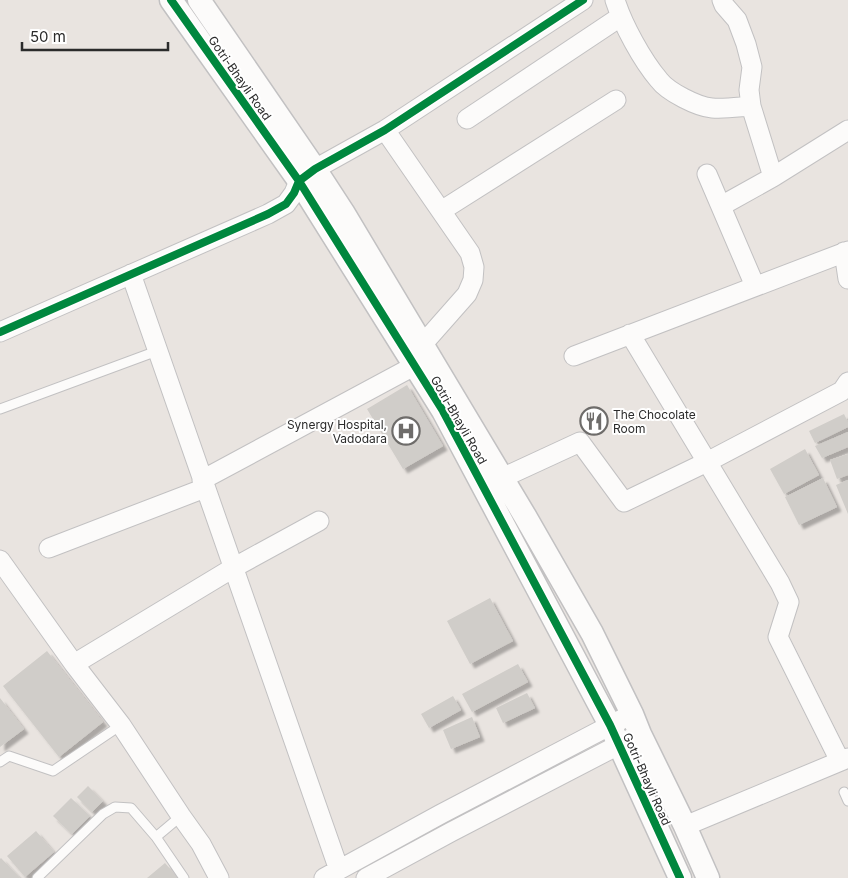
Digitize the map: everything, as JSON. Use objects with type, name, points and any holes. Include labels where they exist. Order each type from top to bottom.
[{"type":"street","name":"Gotri-Bhayli Road","points":[[171,0],[307,175],[343,212],[592,633],[708,878]]},
{"type":"street","name":"Gotri-Bhayli Road","points":[[199,0],[307,175],[414,366],[443,411],[615,735],[680,878]]},
{"type":"street","points":[[0,332],[268,214],[286,204],[307,175],[385,130],[583,0]]},
{"type":"street","points":[[730,2],[746,44],[752,67],[749,90],[751,106],[773,177]]},
{"type":"street","points":[[468,118],[617,8],[644,60],[660,82],[687,101],[712,108],[751,106]]},
{"type":"street","points":[[441,211],[616,100]]},
{"type":"street","points":[[385,130],[470,253],[474,267],[474,273],[467,294],[422,345]]},
{"type":"street","points":[[720,206],[773,177],[848,130]]},
{"type":"street","points":[[707,174],[755,286]]},
{"type":"street","points":[[574,356],[846,252],[848,279]]},
{"type":"street","points":[[131,274],[233,568],[332,874],[441,814],[615,735]]},
{"type":"street","points":[[630,334],[780,583],[789,602],[778,637],[844,760],[685,826]]},
{"type":"street","points":[[49,548],[204,484],[414,366]]},
{"type":"street","points":[[502,478],[580,442],[624,502],[707,462],[842,391],[848,382]]},
{"type":"street","points":[[74,664],[233,568],[319,521]]},
{"type":"street","points":[[0,560],[74,664],[122,725],[201,844],[219,878]]},
{"type":"street","points":[[366,878],[451,832],[636,724]]},
{"type":"lane","points":[[0,409],[158,351]]},
{"type":"lane","points":[[0,762],[9,756],[53,771],[122,725]]},
{"type":"lane","points":[[37,878],[103,814],[115,807],[131,808],[156,837],[184,878]]},
{"type":"lane","points":[[156,837],[181,816]]},
{"type":"building","points":[[407,385],[443,446],[403,469],[367,409]]},
{"type":"building","points":[[844,414],[848,427],[815,443],[809,431]]},
{"type":"building","points":[[848,432],[848,447],[822,458],[815,446]]},
{"type":"building","points":[[805,449],[819,475],[784,494],[770,469]]},
{"type":"building","points":[[848,454],[848,475],[837,479],[830,460]]},
{"type":"building","points":[[823,478],[837,507],[799,525],[785,497]]},
{"type":"building","points":[[848,480],[848,514],[836,485]]},
{"type":"building","points":[[490,598],[513,641],[470,664],[447,621]]},
{"type":"building","points":[[47,651],[103,722],[59,757],[3,686]]},
{"type":"building","points":[[518,664],[528,682],[472,712],[462,694]]},
{"type":"building","points":[[527,693],[535,708],[503,723],[496,708]]},
{"type":"building","points":[[453,696],[461,710],[429,728],[421,714]]},
{"type":"building","points":[[0,698],[24,729],[0,747]]},
{"type":"building","points":[[472,717],[480,737],[451,749],[443,730]]},
{"type":"building","points":[[88,786],[103,801],[92,812],[77,797]]},
{"type":"building","points":[[71,798],[90,816],[72,834],[53,816]]},
{"type":"building","points":[[36,831],[54,852],[25,877],[7,856]]},
{"type":"building","points":[[1,858],[20,878],[0,878]]},
{"type":"building","points":[[165,863],[178,878],[147,878]]},
{"type":"cycle path","points":[[171,0],[299,181],[443,411],[610,725],[680,878]]},
{"type":"cycle path","points":[[0,332],[268,214],[286,204],[294,193],[299,181],[315,169],[385,130],[583,0]]},
{"type":"place","name":"The Chocolate Room","points":[[594,421]]},
{"type":"place","name":"Synergy Hospital, Vadodara","points":[[406,431]]}]
